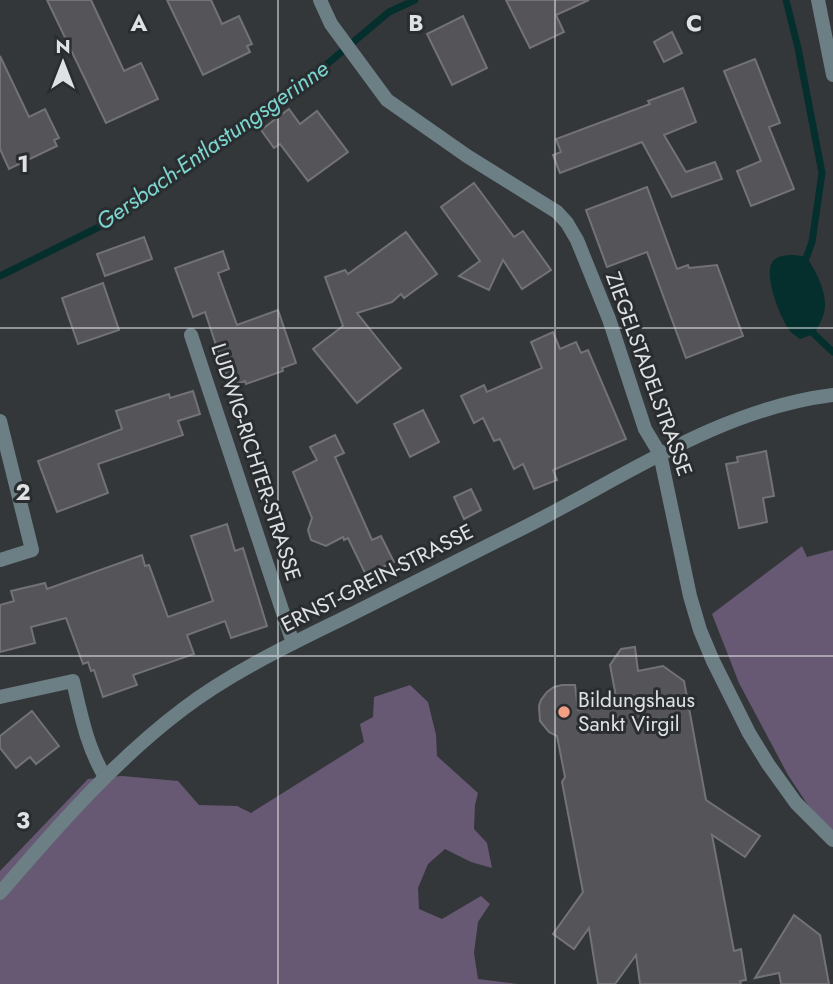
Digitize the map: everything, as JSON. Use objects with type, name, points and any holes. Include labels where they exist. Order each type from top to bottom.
[{"type":"street","name":"ZIEGELSTADELSTRASSE","points":[[320,0],[331,24],[387,100],[467,156],[557,212],[578,240],[609,319],[646,429],[660,454],[691,596],[700,630],[713,661],[749,733],[768,764],[796,803],[833,840]]},
{"type":"street","points":[[818,0],[833,75]]},
{"type":"street","name":"LUDWIG-RICHTER-STRASSE","points":[[191,335],[293,643]]},
{"type":"street","name":"ERNST-GREIN-STRASSE","points":[[0,893],[105,777],[181,710],[229,678],[293,643],[533,524],[660,454],[752,414],[802,400],[833,395]]},
{"type":"street","points":[[0,421],[32,550],[0,560]]},
{"type":"street","points":[[0,696],[73,681],[85,734],[105,777]]},
{"type":"shaded area","points":[[781,256],[806,257],[810,262],[820,281],[825,301],[824,314],[814,334],[800,339],[791,333],[782,318],[770,274],[774,260]]},
{"type":"shaded area","points":[[802,546],[807,557],[833,550],[833,837],[823,828],[788,775],[739,683],[712,614]]},
{"type":"shaded area","points":[[410,685],[428,702],[436,735],[437,756],[478,793],[474,829],[487,843],[492,868],[471,862],[445,849],[428,864],[418,888],[419,909],[442,919],[481,896],[490,904],[478,922],[474,953],[478,979],[518,984],[0,984],[0,871],[88,779],[122,776],[178,781],[199,805],[237,806],[251,813],[364,742],[360,724],[373,717],[374,697]]},
{"type":"building","points":[[47,0],[91,0],[124,71],[141,63],[158,99],[106,123]]},
{"type":"building","points":[[167,0],[211,0],[222,24],[239,16],[252,44],[247,46],[250,52],[203,75]]},
{"type":"building","points":[[506,0],[589,0],[556,15],[564,32],[530,48]]},
{"type":"building","points":[[463,16],[487,68],[452,85],[427,34]]},
{"type":"building","points":[[672,32],[682,53],[664,62],[654,42]]},
{"type":"building","points":[[0,56],[29,117],[45,109],[59,138],[54,140],[57,146],[9,169],[0,149]]},
{"type":"building","points":[[755,59],[780,123],[769,127],[794,189],[751,206],[737,171],[761,161],[724,71]]},
{"type":"building","points":[[683,88],[696,122],[664,135],[686,172],[715,162],[722,179],[672,197],[642,142],[560,173],[553,155],[561,152],[556,139],[650,104],[648,101]]},
{"type":"building","points":[[289,109],[300,124],[317,111],[348,152],[308,181],[280,144],[274,148],[261,130]]},
{"type":"building","points":[[474,183],[514,237],[523,231],[551,270],[522,289],[503,260],[489,290],[459,276],[480,261],[441,207]]},
{"type":"building","points":[[647,187],[677,269],[688,265],[689,268],[717,265],[743,336],[686,358],[647,252],[607,267],[586,210]]},
{"type":"building","points":[[406,232],[437,274],[404,298],[401,294],[392,302],[357,313],[401,368],[357,403],[313,349],[343,326],[325,277],[345,270],[348,274]]},
{"type":"building","points":[[144,237],[152,259],[105,276],[97,254]]},
{"type":"building","points":[[223,251],[229,269],[218,273],[237,325],[278,310],[296,363],[282,368],[283,371],[230,387],[205,312],[193,317],[175,268]]},
{"type":"building","points":[[103,283],[119,330],[78,344],[62,298]]},
{"type":"building","points":[[553,332],[560,349],[576,342],[581,353],[588,350],[626,439],[553,470],[557,480],[534,489],[523,464],[514,469],[500,439],[494,441],[483,418],[474,423],[461,396],[484,385],[487,392],[542,368],[531,342]]},
{"type":"building","points":[[193,391],[200,414],[178,421],[183,435],[98,464],[108,493],[57,512],[38,461],[122,429],[116,411],[169,394],[170,398]]},
{"type":"building","points":[[423,410],[439,442],[410,457],[394,424]]},
{"type":"building","points":[[335,435],[344,453],[335,457],[372,540],[381,536],[394,562],[366,575],[348,538],[344,540],[343,537],[326,546],[311,540],[308,530],[312,518],[293,472],[317,460],[310,447]]},
{"type":"building","points":[[766,451],[774,496],[763,498],[767,522],[739,528],[726,464],[738,462],[737,457]]},
{"type":"building","points":[[471,489],[481,510],[464,519],[454,497]]},
{"type":"building","points":[[227,524],[235,551],[243,548],[267,626],[231,638],[225,621],[187,635],[194,654],[133,675],[137,685],[103,697],[94,670],[91,671],[88,662],[83,664],[66,618],[31,627],[35,643],[0,652],[0,605],[14,601],[11,591],[45,583],[47,589],[142,555],[145,566],[149,565],[168,617],[213,601],[191,536]]},
{"type":"building","name":"Bildungshaus Sankt Virgil","points":[[635,647],[638,671],[663,666],[684,681],[706,800],[760,836],[745,857],[712,835],[734,951],[741,949],[746,980],[740,981],[741,984],[640,984],[636,955],[615,984],[598,984],[589,928],[574,949],[553,934],[583,892],[562,782],[565,777],[557,736],[549,732],[540,721],[539,706],[547,692],[562,685],[575,685],[578,710],[617,702],[610,665],[621,649]]},
{"type":"building","points":[[32,711],[59,746],[36,764],[30,757],[16,768],[0,748],[0,736]]},
{"type":"building","points":[[794,915],[820,935],[829,984],[781,984],[779,973],[755,978]]},
{"type":"waterway","name":"Gersbach-Entlastungsgerinne","points":[[0,276],[101,226],[314,75],[389,12],[415,0]]},
{"type":"waterway","points":[[786,0],[822,173],[812,242],[804,264]]},
{"type":"waterway","points":[[810,327],[833,352]]},
{"type":"place","name":"Bildungshaus Sankt Virgil","points":[[564,712]]}]
